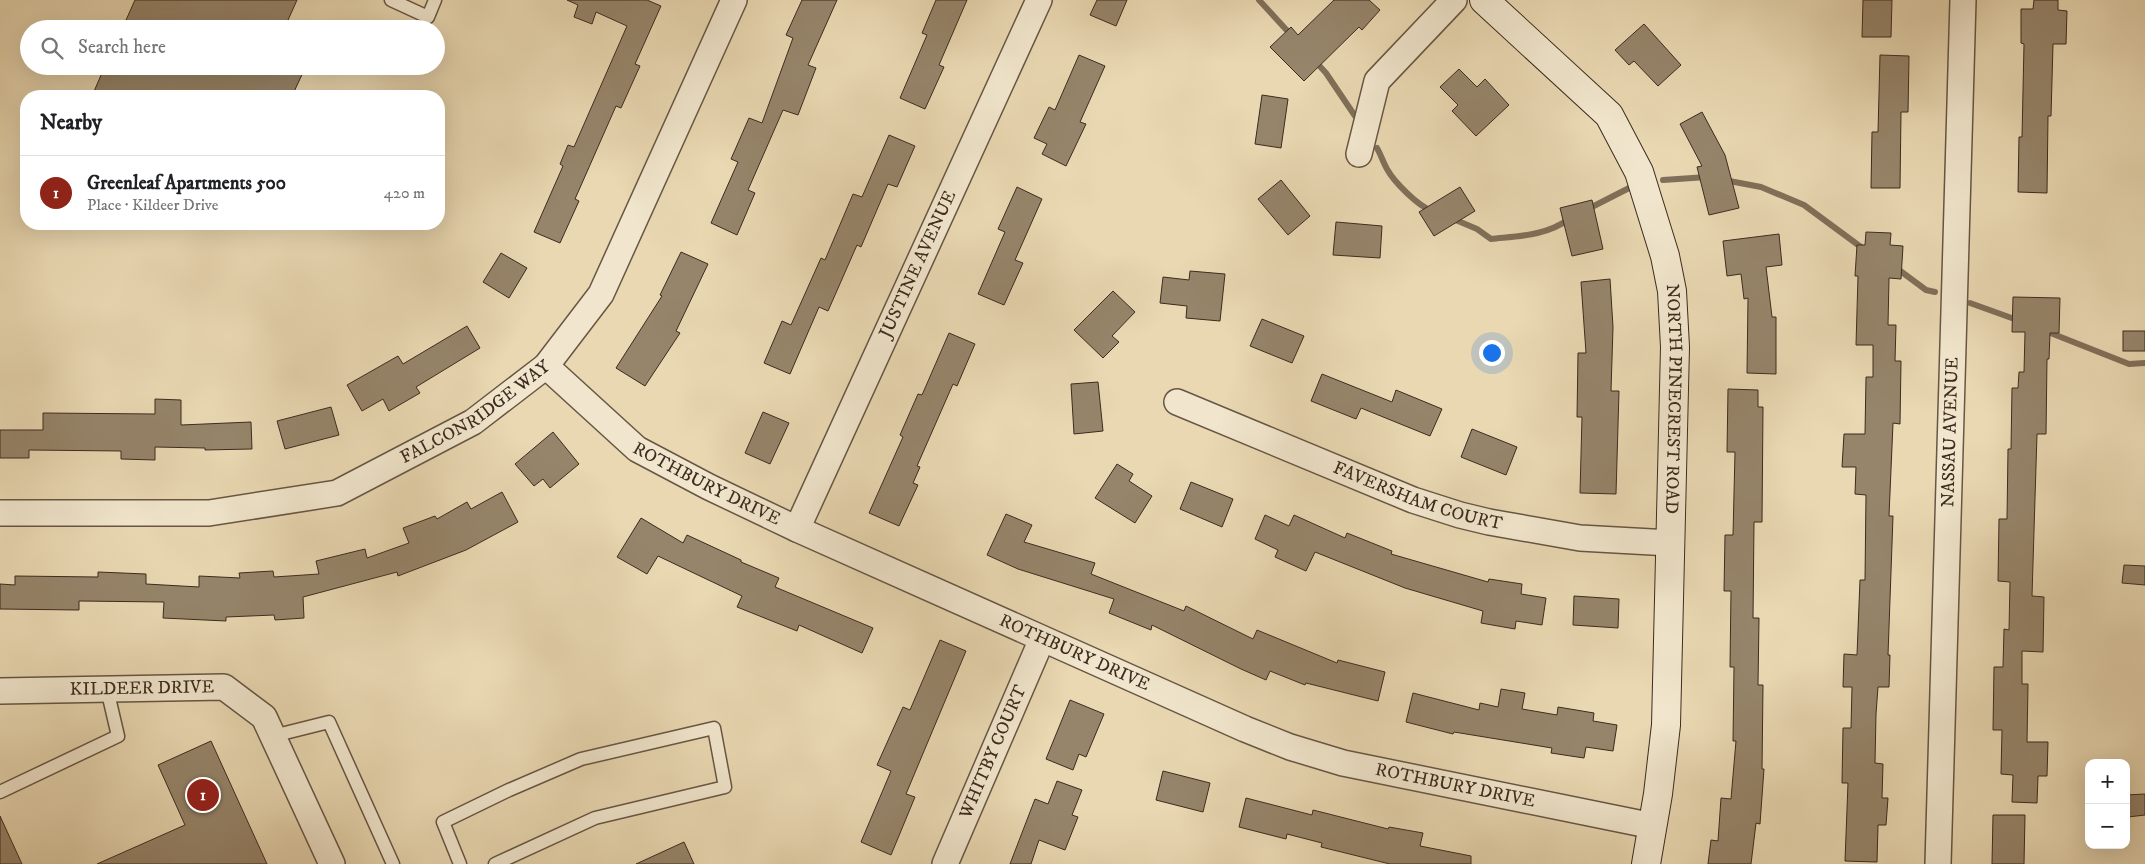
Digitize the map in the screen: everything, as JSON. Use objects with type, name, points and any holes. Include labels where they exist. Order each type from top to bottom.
[{"type":"street","name":"FALCONRIDGE WAY","points":[[0,513],[209,513],[336,494],[473,422],[546,366],[601,294],[734,0]]},
{"type":"street","name":"JUSTINE AVENUE","points":[[798,529],[1039,0]]},
{"type":"street","points":[[1358,154],[1377,81],[1454,0]]},
{"type":"street","name":"NORTH PINECREST ROAD","points":[[1484,0],[1609,115],[1639,172],[1665,256],[1672,291],[1675,347],[1666,725],[1653,826],[1646,864]]},
{"type":"street","name":"NASSAU AVENUE","points":[[1938,864],[1963,0]]},
{"type":"street","name":"ROTHBURY DRIVE","points":[[546,366],[637,448],[709,487],[1042,639],[1290,747],[1343,763],[1653,826]]},
{"type":"street","name":"FAVERSHAM COURT","points":[[1177,402],[1413,500],[1460,515],[1580,538],[1670,543]]},
{"type":"street","name":"WHITBY COURT","points":[[945,864],[1042,639]]},
{"type":"street","name":"KILDEER DRIVE","points":[[0,690],[224,687],[264,716],[332,864]]},
{"type":"lane","points":[[391,0],[428,17],[435,0]]},
{"type":"lane","points":[[0,792],[118,736],[107,689]]},
{"type":"lane","points":[[273,736],[329,722],[393,864]]},
{"type":"lane","points":[[460,864],[443,822],[509,790],[582,759],[714,728],[725,787],[595,818],[495,864]]},
{"type":"building","points":[[135,0],[297,0],[288,20],[126,20]]},
{"type":"building","points":[[567,0],[647,0],[661,6],[635,64],[640,66],[621,108],[616,106],[575,199],[579,201],[560,243],[534,232],[563,166],[560,164],[568,145],[574,147],[627,26],[596,12],[592,24],[574,17],[578,5]]},
{"type":"building","points":[[802,0],[837,0],[808,65],[816,68],[798,115],[783,110],[748,190],[755,193],[737,235],[711,223],[738,162],[731,159],[749,118],[762,123],[793,38],[786,35]]},
{"type":"building","points":[[936,0],[967,0],[939,65],[944,67],[925,109],[900,98],[927,35],[922,33]]},
{"type":"building","points":[[1097,0],[1127,0],[1116,26],[1090,15]]},
{"type":"building","points":[[1334,0],[1369,0],[1380,10],[1362,30],[1359,27],[1304,81],[1270,47],[1291,27],[1298,35]]},
{"type":"building","points":[[1863,0],[1892,0],[1891,37],[1862,37]]},
{"type":"building","points":[[2034,0],[2058,0],[2058,10],[2067,11],[2066,44],[2053,44],[2051,116],[2048,116],[2047,193],[2018,192],[2019,137],[2022,137],[2024,44],[2021,43],[2021,9],[2033,9]]},
{"type":"building","points":[[1644,24],[1681,65],[1658,86],[1634,61],[1629,65],[1615,50]]},
{"type":"building","points":[[1079,55],[1105,66],[1080,122],[1086,124],[1066,166],[1042,154],[1047,144],[1034,138],[1049,107],[1055,110]]},
{"type":"building","points":[[1880,55],[1909,56],[1908,112],[1901,112],[1900,188],[1871,188],[1872,132],[1878,132]]},
{"type":"building","points":[[1459,69],[1477,87],[1485,79],[1509,105],[1476,136],[1452,111],[1458,105],[1440,87]]},
{"type":"building","points":[[101,75],[302,75],[295,90],[95,90]]},
{"type":"building","points":[[1262,95],[1288,99],[1281,148],[1255,144]]},
{"type":"building","points":[[1702,112],[1725,155],[1739,208],[1709,215],[1697,167],[1702,166],[1680,124]]},
{"type":"building","points":[[889,135],[915,146],[897,187],[888,184],[861,247],[857,245],[828,311],[819,307],[790,374],[764,363],[782,321],[791,325],[821,258],[825,260],[853,194],[862,197]]},
{"type":"building","points":[[1281,180],[1310,216],[1288,235],[1258,199]]},
{"type":"building","points":[[1017,187],[1042,199],[1015,260],[1023,263],[1004,305],[978,294],[1005,232],[998,229]]},
{"type":"building","points":[[1460,187],[1475,211],[1434,236],[1419,212]]},
{"type":"building","points":[[1592,200],[1603,249],[1572,256],[1560,208]]},
{"type":"building","points":[[1336,222],[1382,226],[1380,258],[1333,255]]},
{"type":"building","points":[[1866,232],[1891,233],[1890,245],[1903,246],[1901,279],[1889,278],[1888,325],[1896,325],[1895,361],[1901,361],[1900,424],[1893,423],[1889,516],[1893,516],[1888,655],[1890,655],[1889,687],[1878,687],[1876,714],[1875,763],[1883,764],[1882,798],[1888,798],[1886,825],[1878,825],[1877,862],[1845,861],[1848,783],[1842,783],[1843,728],[1851,728],[1852,687],[1843,687],[1844,654],[1857,655],[1860,580],[1865,580],[1866,495],[1855,494],[1856,467],[1842,467],[1844,434],[1865,434],[1866,377],[1873,377],[1873,345],[1856,345],[1858,276],[1855,276],[1857,245],[1865,245]]},
{"type":"building","points":[[1779,234],[1782,265],[1766,267],[1772,317],[1776,317],[1776,374],[1747,373],[1748,298],[1744,299],[1741,274],[1727,276],[1723,241]]},
{"type":"building","points":[[681,252],[708,264],[676,331],[680,333],[645,386],[616,368],[662,296],[660,295]]},
{"type":"building","points":[[501,253],[527,268],[509,298],[483,282]]},
{"type":"building","points":[[1190,271],[1225,274],[1220,321],[1186,318],[1187,306],[1160,303],[1163,277],[1189,280]]},
{"type":"building","points":[[1610,279],[1613,327],[1611,391],[1619,391],[1616,494],[1580,493],[1582,417],[1577,417],[1578,353],[1586,353],[1581,282]]},
{"type":"building","points":[[1113,291],[1135,312],[1112,336],[1119,342],[1103,358],[1074,330]]},
{"type":"building","points":[[2013,297],[2060,298],[2059,333],[2050,333],[2049,359],[2047,359],[2046,434],[2037,434],[2032,596],[2044,597],[2043,652],[2022,651],[2022,684],[2028,684],[2027,742],[2048,742],[2047,776],[2038,776],[2037,803],[2012,802],[2013,775],[2001,774],[2002,730],[1993,730],[1994,667],[2003,667],[2004,629],[2009,630],[2010,582],[1998,581],[1999,519],[2007,519],[2008,449],[2011,449],[2012,388],[2018,388],[2019,372],[2024,372],[2025,332],[2012,332]]},
{"type":"building","points":[[1262,319],[1304,336],[1292,363],[1250,346]]},
{"type":"building","points":[[467,326],[480,348],[416,387],[420,393],[389,411],[383,399],[362,411],[347,385],[398,356],[403,364]]},
{"type":"building","points":[[2123,331],[2145,331],[2145,351],[2123,351]]},
{"type":"building","points":[[949,333],[975,344],[957,386],[953,384],[917,466],[920,467],[913,483],[918,485],[899,526],[869,513],[903,437],[900,435],[918,394],[922,395]]},
{"type":"building","points":[[1322,374],[1392,402],[1396,390],[1442,409],[1430,436],[1361,408],[1356,419],[1311,401]]},
{"type":"building","points":[[1098,382],[1103,431],[1074,434],[1071,384]]},
{"type":"building","points":[[1728,389],[1758,390],[1758,407],[1763,407],[1762,522],[1754,522],[1753,618],[1759,618],[1758,685],[1763,685],[1762,769],[1764,769],[1760,824],[1756,823],[1751,864],[1708,864],[1711,840],[1718,841],[1721,798],[1731,799],[1736,741],[1733,741],[1734,667],[1730,667],[1731,591],[1724,591],[1725,535],[1733,535],[1735,452],[1727,452]]},
{"type":"building","points":[[155,399],[181,400],[181,425],[251,422],[252,449],[205,450],[205,448],[155,447],[155,460],[121,459],[121,451],[29,450],[29,458],[0,458],[0,430],[43,430],[43,413],[155,414]]},
{"type":"building","points":[[331,407],[339,435],[285,449],[277,421]]},
{"type":"building","points":[[763,412],[789,423],[770,464],[745,453]]},
{"type":"building","points":[[1472,429],[1517,447],[1506,475],[1461,457]]},
{"type":"building","points":[[553,432],[579,464],[550,488],[543,479],[534,486],[515,464]]},
{"type":"building","points":[[1117,464],[1133,474],[1129,481],[1152,496],[1135,523],[1095,498]]},
{"type":"building","points":[[1191,482],[1233,499],[1222,527],[1180,509]]},
{"type":"building","points":[[502,492],[518,522],[466,550],[398,576],[397,572],[303,597],[304,618],[275,620],[274,615],[226,617],[226,621],[163,618],[164,602],[79,601],[79,610],[0,609],[0,584],[15,585],[15,576],[98,577],[98,572],[146,574],[146,584],[199,587],[199,576],[240,578],[239,573],[273,571],[274,577],[319,574],[316,561],[365,549],[367,558],[409,543],[403,528],[435,516],[437,519],[467,502],[471,509]]},
{"type":"building","points":[[1006,514],[1032,525],[1024,542],[1095,563],[1091,574],[1184,611],[1186,606],[1253,639],[1257,630],[1337,663],[1338,660],[1385,672],[1378,701],[1306,683],[1305,685],[1270,671],[1266,680],[1152,625],[1151,630],[1109,613],[1114,599],[1018,569],[987,555]]},
{"type":"building","points":[[1265,515],[1289,526],[1294,515],[1345,538],[1347,533],[1392,551],[1391,554],[1488,582],[1489,579],[1522,584],[1521,594],[1546,598],[1542,625],[1516,621],[1515,629],[1481,623],[1483,611],[1405,588],[1315,552],[1306,571],[1275,557],[1278,550],[1255,539]]},
{"type":"building","points":[[641,518],[683,543],[687,535],[741,560],[741,562],[779,578],[775,587],[873,628],[862,653],[799,625],[797,631],[737,607],[742,596],[658,556],[647,574],[617,557]]},
{"type":"building","points":[[2124,565],[2145,566],[2145,585],[2122,583]]},
{"type":"building","points":[[1574,596],[1619,599],[1618,628],[1573,625]]},
{"type":"building","points":[[940,640],[966,651],[906,794],[915,797],[891,855],[861,842],[891,771],[877,765],[903,707],[910,710]]},
{"type":"building","points":[[1501,689],[1525,693],[1522,709],[1557,715],[1558,707],[1594,713],[1593,721],[1617,725],[1613,751],[1586,747],[1584,758],[1551,753],[1552,748],[1454,732],[1453,734],[1406,722],[1413,693],[1479,710],[1480,703],[1498,707]]},
{"type":"building","points":[[1070,700],[1104,714],[1086,757],[1079,754],[1073,770],[1046,759]]},
{"type":"building","points":[[211,741],[267,864],[97,864],[185,825],[158,765]]},
{"type":"building","points":[[1163,771],[1210,783],[1203,812],[1156,800]]},
{"type":"building","points":[[1057,781],[1082,790],[1072,815],[1078,817],[1065,850],[1039,840],[1031,864],[1010,864],[1035,799],[1048,804]]},
{"type":"building","points":[[2145,794],[2145,815],[2130,817],[2130,795]]},
{"type":"building","points":[[1246,798],[1312,815],[1313,810],[1388,829],[1389,827],[1423,833],[1420,846],[1471,856],[1471,864],[1390,864],[1321,847],[1322,843],[1287,834],[1286,839],[1239,827]]},
{"type":"building","points":[[1993,815],[2025,815],[2024,864],[1992,864]]},
{"type":"building","points":[[0,816],[22,864],[0,864]]},
{"type":"building","points":[[684,842],[694,864],[636,864]]},
{"type":"waterway","points":[[1259,0],[1292,36]]},
{"type":"waterway","points":[[1314,60],[1326,73],[1355,116]]},
{"type":"waterway","points":[[1377,148],[1387,169],[1395,180],[1413,199],[1432,211]]},
{"type":"waterway","points":[[1663,180],[1707,177]]},
{"type":"waterway","points":[[1724,180],[1761,187],[1804,205],[1865,250]]},
{"type":"waterway","points":[[1586,210],[1633,186]]},
{"type":"waterway","points":[[1451,218],[1477,229],[1491,239],[1541,232],[1560,225],[1569,219]]},
{"type":"waterway","points":[[1895,267],[1926,290],[1935,292]]},
{"type":"waterway","points":[[1970,303],[2020,321]]},
{"type":"waterway","points":[[2043,330],[2129,364],[2145,363]]},
{"type":"place","name":"Greenleaf Apartments 500","points":[[203,795]]}]
